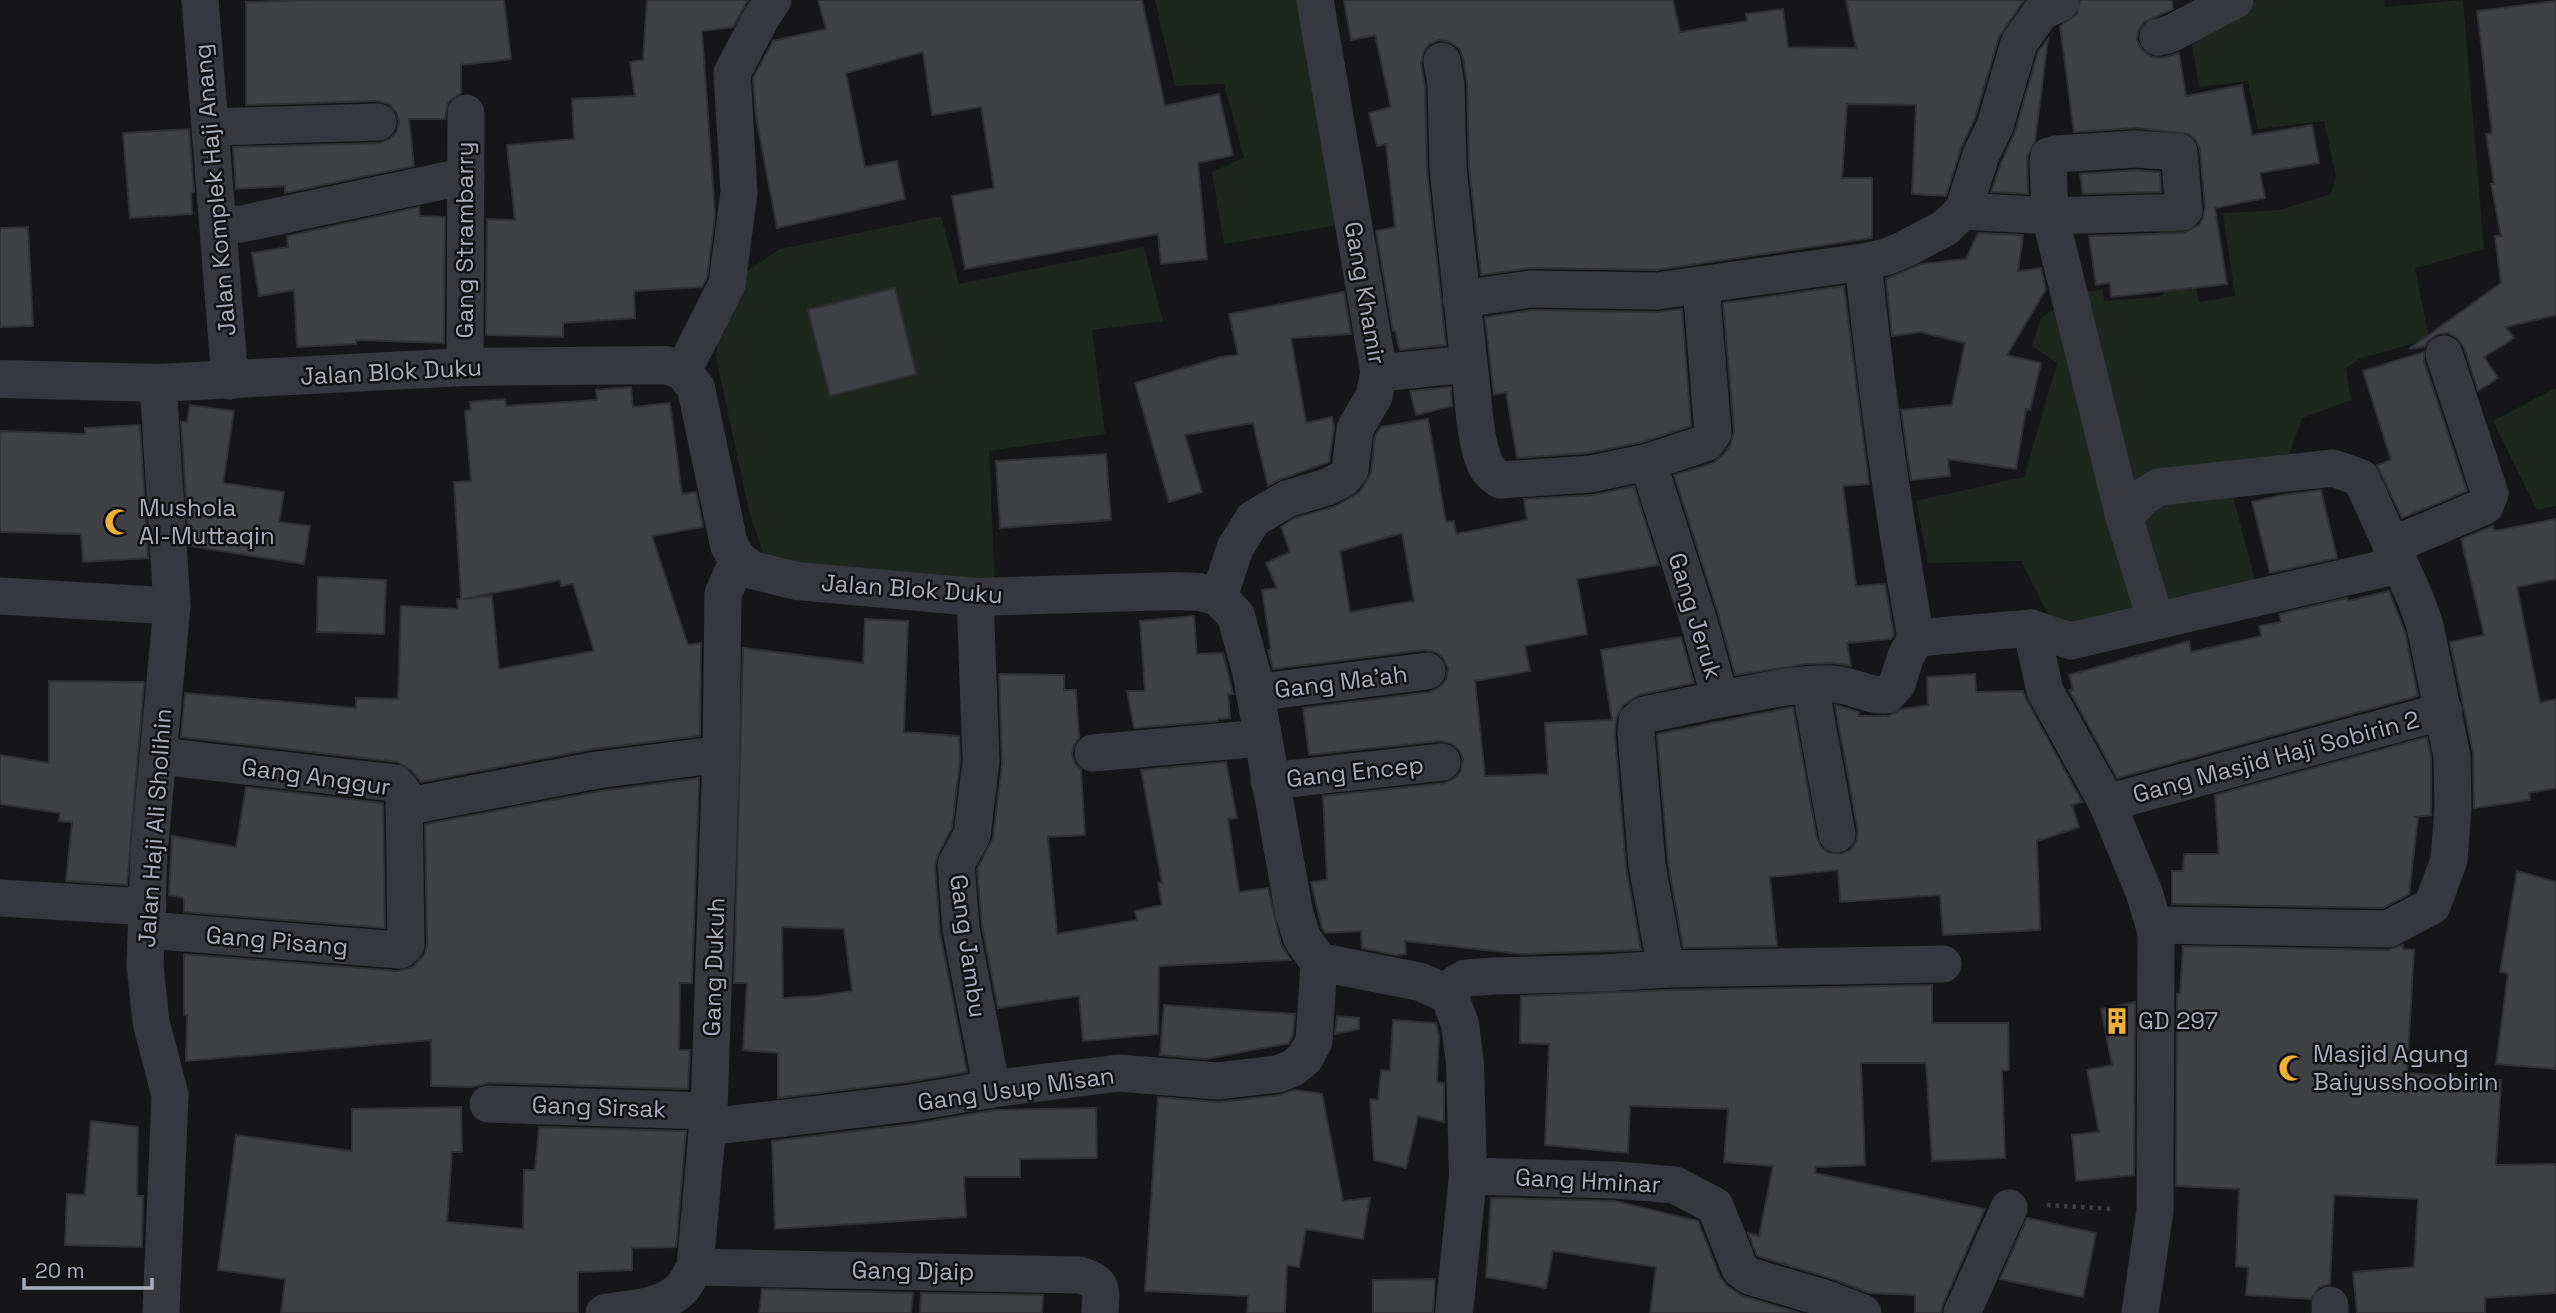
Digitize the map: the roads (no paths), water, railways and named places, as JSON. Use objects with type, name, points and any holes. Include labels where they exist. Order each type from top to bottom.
[{"type":"street","name":"Jalan Komplek Haji Anang","points":[[200,0],[230,381]]},
{"type":"street","points":[[738,560],[729,545],[696,388],[683,371],[727,284],[739,192],[732,73],[773,0]]},
{"type":"street","name":"Gang Khamir","points":[[1219,597],[1235,548],[1253,519],[1287,499],[1327,487],[1343,479],[1350,470],[1355,429],[1374,396],[1380,373],[1315,0]]},
{"type":"street","points":[[2158,37],[2168,35],[2235,0]]},
{"type":"street","points":[[1461,299],[1531,289],[1657,291],[1863,262],[1905,249],[1945,228],[1963,211],[1981,155],[1995,126],[2019,43],[2041,12],[2060,3]]},
{"type":"street","points":[[1443,61],[1448,168],[1461,299],[1478,431],[1485,464],[1491,474],[1500,480],[1591,474],[1648,462],[1706,443],[1713,433],[1701,286]]},
{"type":"street","name":"Gang Strambarry","points":[[465,367],[466,113]]},
{"type":"street","points":[[210,127],[378,122]]},
{"type":"street","points":[[219,225],[241,224],[466,176]]},
{"type":"street","points":[[1963,211],[2050,216],[2124,517],[2156,621]]},
{"type":"street","points":[[1720,699],[1810,685],[1834,684],[1880,696],[1887,695],[1897,684],[1906,656],[1916,638],[1872,357],[1863,262]]},
{"type":"street","points":[[1916,638],[2031,628],[2071,641],[2156,621],[2395,555],[2485,506],[2489,499],[2490,494],[2444,354]]},
{"type":"street","points":[[1380,373],[1469,364]]},
{"type":"street","name":"Jalan Blok Duku","points":[[0,379],[158,383],[465,367],[666,365],[683,371]]},
{"type":"street","name":"Jalan Haji Ali Sholihin","points":[[158,383],[172,607],[149,853],[145,965],[151,1022],[170,1095],[161,1313]]},
{"type":"street","name":"Gang Jeruk","points":[[1648,462],[1699,622],[1720,699],[1644,715],[1637,721],[1647,865],[1666,969]]},
{"type":"street","points":[[2124,517],[2143,496],[2159,487],[2333,468],[2361,478],[2425,626],[2452,756],[2453,808],[2449,860],[2432,906],[2388,929],[2154,925]]},
{"type":"street","name":"Jalan Blok Duku","points":[[738,560],[752,570],[797,581],[975,597],[1176,591],[1200,592],[1219,597]]},
{"type":"street","name":"Gang Dukuh","points":[[695,1267],[709,1119],[721,754],[723,594],[738,560]]},
{"type":"street","points":[[0,596],[172,607]]},
{"type":"street","name":"Gang Jambu","points":[[975,597],[981,761],[972,835],[956,864],[961,929],[992,1089]]},
{"type":"street","points":[[1219,597],[1236,616],[1252,675],[1269,781],[1294,912],[1302,938],[1320,962],[1421,982],[1449,995],[1460,1024],[1465,1063],[1468,1176],[1454,1313]]},
{"type":"street","points":[[2031,628],[2045,691],[2107,803],[2144,892],[2154,925],[2157,972],[2155,1210],[2140,1313]]},
{"type":"street","name":"Gang Ma'ah","points":[[1254,693],[1427,671]]},
{"type":"street","points":[[1810,685],[1837,834]]},
{"type":"street","name":"Gang Masjid Haji Sobirin 2","points":[[2107,803],[2444,711]]},
{"type":"street","points":[[1093,754],[1262,738]]},
{"type":"street","points":[[404,807],[597,770],[721,754]]},
{"type":"street","name":"Gang Anggur","points":[[159,755],[395,783],[404,794],[406,945]]},
{"type":"street","name":"Gang Encep","points":[[1269,781],[1441,762]]},
{"type":"street","name":"Gang Pisang","points":[[0,898],[400,950],[406,945]]},
{"type":"street","name":"Gang Usup Misan","points":[[709,1119],[911,1103],[992,1089],[1119,1073],[1217,1081],[1278,1074],[1293,1068],[1304,1058],[1314,1041],[1320,962]]},
{"type":"street","points":[[1449,995],[1455,984],[1466,978],[1666,969],[1942,964]]},
{"type":"street","name":"Gang Sirsak","points":[[488,1104],[709,1119]]},
{"type":"street","name":"Gang Hminar","points":[[1468,1176],[1675,1185],[1715,1206],[1740,1269],[1749,1276],[1827,1299],[1863,1313]]},
{"type":"street","points":[[1962,1313],[2009,1208]]},
{"type":"street","points":[[604,1313],[659,1303],[683,1287],[695,1267]]},
{"type":"street","name":"Gang Djaip","points":[[695,1267],[1080,1275],[1096,1280],[1101,1287],[1100,1313]]},
{"type":"place","name":"Mushola Al-Muttaqin","points":[[118,522]]},
{"type":"place","name":"GD 297","points":[[2117,1021]]},
{"type":"place","name":"Masjid Agung Baiyusshoobirin","points":[[2292,1068]]}]
